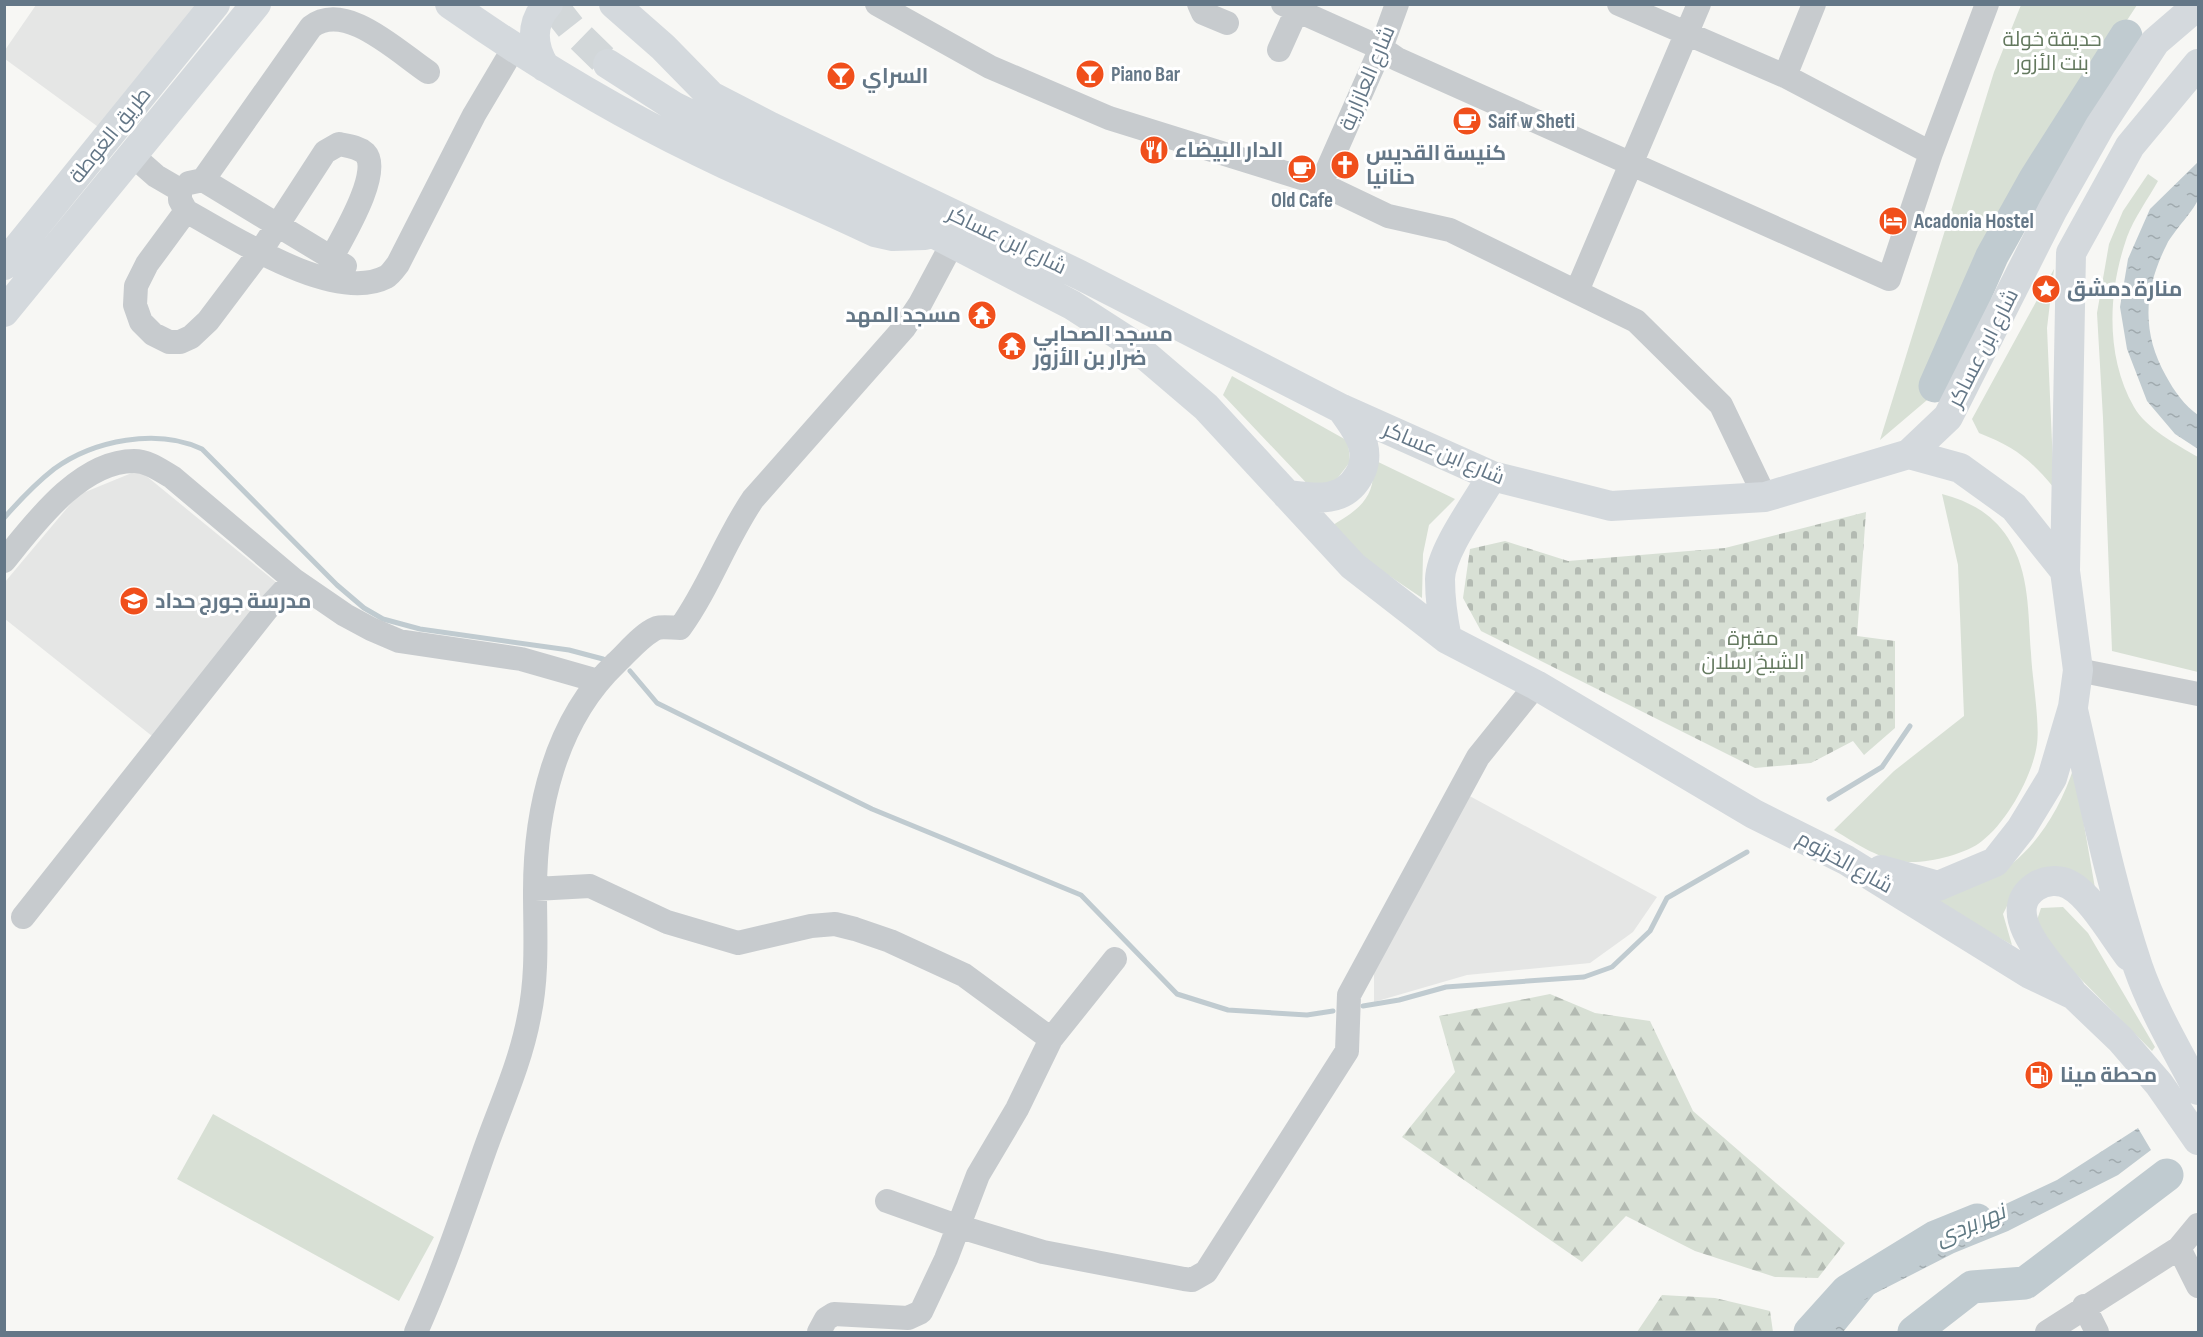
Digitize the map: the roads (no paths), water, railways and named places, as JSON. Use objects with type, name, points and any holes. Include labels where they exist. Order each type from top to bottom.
[{"type":"main road","name":"طريق الغوطة","points":[[4,265],[215,4]]},
{"type":"main road","points":[[4,312],[256,4]]},
{"type":"main road","points":[[450,4],[545,67],[636,120],[725,164],[875,232],[893,236],[942,239]]},
{"type":"main road","points":[[545,67],[535,49],[534,38],[538,18],[548,4]]},
{"type":"main road","name":"شارع ابن عساكر","points":[[614,4],[663,47],[711,96],[1080,275],[1342,409],[1492,476],[1611,506],[1765,497],[1909,454],[1948,417],[2053,209],[2106,117],[2155,42],[2199,5]]},
{"type":"main road","name":"شارع ابن عساكر","points":[[608,64],[675,107],[942,239],[1072,306],[1131,342],[1206,407],[1353,566],[1447,639]]},
{"type":"main road","points":[[1846,860],[1938,886],[1995,862],[2021,830],[2052,778],[2073,708],[2078,670],[2065,571],[2071,253],[2130,146],[2199,64]]},
{"type":"main road","points":[[1287,495],[1333,497],[1350,488],[1356,480],[1364,462],[1363,443],[1342,409]]},
{"type":"main road","points":[[1909,454],[1960,468],[2014,507],[2065,571]]},
{"type":"main road","points":[[1447,639],[1440,579],[1442,567],[1454,539],[1492,476]]},
{"type":"main road","name":"شارع الخرتوم","points":[[1447,639],[1536,685],[1754,814],[1846,860],[2030,974],[2074,995],[2121,1040],[2159,1084],[2199,1140]]},
{"type":"main road","points":[[2073,708],[2107,855],[2139,968],[2173,1043],[2199,1090]]},
{"type":"main road","points":[[2074,995],[2027,934],[2021,920],[2023,902],[2028,894],[2044,883],[2062,882],[2078,891],[2139,968]]},
{"type":"street","points":[[878,4],[990,67],[1109,118],[1321,184],[1388,216],[1450,230],[1636,321],[1721,405],[1765,497]]},
{"type":"street","points":[[1199,4],[1203,13],[1227,23]]},
{"type":"street","name":"شارع العازارية","points":[[1321,184],[1381,48],[1397,4]]},
{"type":"street","points":[[1619,4],[1785,76],[1931,153]]},
{"type":"street","points":[[1577,291],[1698,4]]},
{"type":"street","points":[[1785,76],[1814,4]]},
{"type":"street","points":[[1279,50],[1290,7],[1381,48],[1397,59],[1889,279],[1931,153],[1986,4]]},
{"type":"street","points":[[203,180],[311,27],[320,19],[345,19],[358,25],[428,72]]},
{"type":"street","points":[[131,154],[183,200],[260,252],[323,279],[346,284],[369,282],[387,277],[398,264],[474,115],[506,62]]},
{"type":"street","points":[[332,257],[369,181],[371,165],[367,154],[354,147],[339,144],[325,152],[277,226],[260,252],[208,321],[191,337],[180,342],[170,342],[153,334],[141,322],[135,305],[136,286],[183,200],[190,181],[203,180],[277,226],[332,257],[369,282]]},
{"type":"street","points":[[416,1332],[452,1246],[519,1059],[529,1017],[535,973],[538,831],[551,774],[575,716],[598,681],[639,642],[658,628],[680,628],[698,600],[738,520],[753,499],[904,328],[920,304],[942,239]]},
{"type":"street","points":[[4,561],[35,522],[79,481],[101,469],[132,461],[151,464],[172,477],[294,580],[345,615],[399,641],[521,659],[598,681]]},
{"type":"street","points":[[23,917],[267,609],[294,580]]},
{"type":"street","points":[[2078,670],[2199,694]]},
{"type":"street","points":[[887,1201],[957,1226],[1043,1252],[1184,1280],[1192,1280],[1206,1272],[1347,1051],[1349,995],[1478,756],[1536,685]]},
{"type":"street","points":[[535,889],[590,886],[667,922],[738,943],[811,926],[835,924],[855,929],[890,941],[964,975],[1051,1039]]},
{"type":"street","points":[[819,1332],[826,1319],[834,1314],[908,1318],[921,1312],[939,1276],[978,1175],[1017,1109],[1051,1039],[1115,959]]},
{"type":"street","points":[[2047,1332],[2084,1306],[2179,1248],[2199,1225]]},
{"type":"street","points":[[2179,1248],[2199,1286]]},
{"type":"street","points":[[2084,1306],[2097,1332]]},
{"type":"water","points":[[2198,162],[2200,185],[2198,199],[2170,239],[2159,261],[2148,310],[2152,343],[2158,360],[2176,393],[2198,415],[2198,449],[2175,434],[2147,401],[2127,349],[2120,307],[2128,259],[2150,209]]},
{"type":"water","points":[[2138,1128],[2151,1150],[2118,1175],[2008,1231],[1954,1253],[1874,1294],[1843,1332],[1810,1332],[1847,1291],[1935,1237],[2057,1180]]},
{"type":"waterway","points":[[1935,386],[1992,256],[2035,179],[2126,36]]},
{"type":"waterway","points":[[4,518],[54,469],[88,451],[107,444],[146,438],[184,443],[202,449],[337,585],[364,608],[383,619],[420,629],[569,650],[603,659]]},
{"type":"waterway","points":[[630,671],[657,703],[872,809],[1081,895],[1177,994],[1228,1010],[1307,1015],[1333,1011]]},
{"type":"waterway","points":[[1829,799],[1882,767],[1910,726]]},
{"type":"waterway","points":[[1363,1006],[1399,1000],[1446,987],[1584,977],[1612,967],[1650,931],[1667,898],[1747,852]]},
{"type":"waterway","name":"نهر بردى","points":[[1914,1332],[1972,1287],[2025,1283],[2167,1175]]},
{"type":"waterway","name":"نهر بردى","points":[[1810,1332],[1847,1291],[1935,1237],[1977,1220]]},
{"type":"tunnel","points":[[552,4],[571,28],[608,64]]},
{"type":"place","name":"Piano Bar","points":[[1090,74]]},
{"type":"place","name":"السراي","points":[[841,76]]},
{"type":"place","name":"Saif w Sheti","points":[[1467,121]]},
{"type":"place","name":"الدار البيضاء","points":[[1154,150]]},
{"type":"place","name":"كنيسة القديس حنانيا","points":[[1345,165]]},
{"type":"place","name":"Old Cafe","points":[[1302,169]]},
{"type":"place","name":"Acadonia Hostel","points":[[1893,221]]},
{"type":"place","name":"منارة دمشق","points":[[2046,289]]},
{"type":"place","name":"مسجد المهد","points":[[982,315]]},
{"type":"place","name":"مسجد الصحابي ضرار بن الأزور","points":[[1012,346]]},
{"type":"place","name":"مدرسة جورج حداد","points":[[134,601]]},
{"type":"place","name":"محطة مينا","points":[[2039,1075]]},
{"type":"park label","name":"حديقة خولة بنت الأزور","points":[[2052,51]]},
{"type":"park label","name":"مقبرة الشيخ رسلان","points":[[1753,650]]}]
